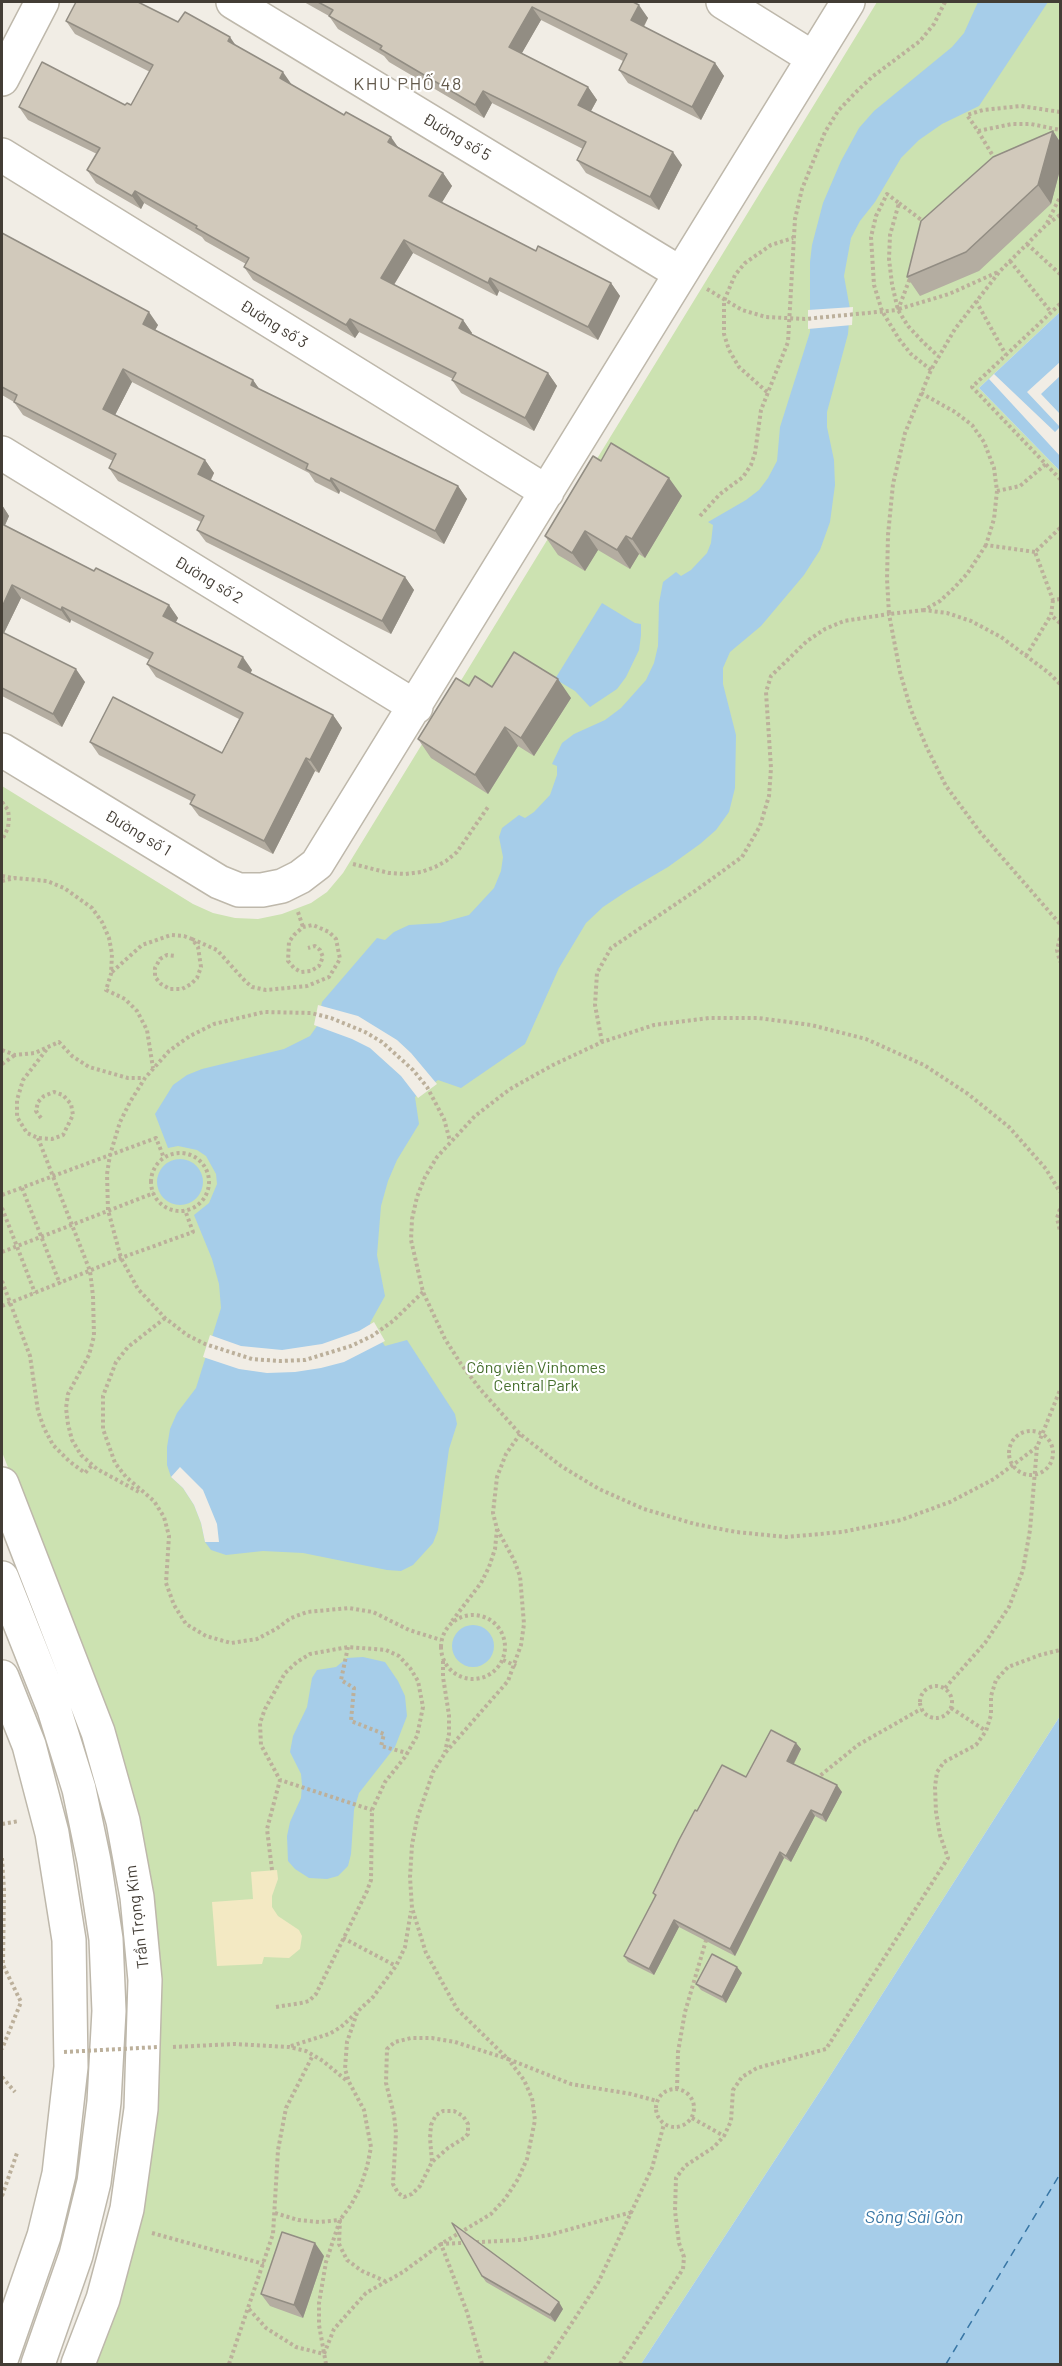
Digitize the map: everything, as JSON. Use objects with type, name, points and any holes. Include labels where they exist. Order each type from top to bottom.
[{"type":"street","points":[[2,80],[42,2]]},
{"type":"street","name":"Đường số 5","points":[[233,2],[693,281]]},
{"type":"street","points":[[723,2],[813,58]]},
{"type":"street","points":[[416,706],[547,492],[693,281],[813,58],[848,2]]},
{"type":"street","name":"Đường số 3","points":[[2,155],[547,492]]},
{"type":"street","name":"Đường số 2","points":[[2,453],[416,706]]},
{"type":"street","name":"Đường số 1","points":[[2,750],[219,882],[238,890],[262,890],[282,886],[300,877],[316,864],[416,706]]},
{"type":"street","name":"Trần Trọng Kim","points":[[2,1484],[98,1732],[123,1821],[137,1897],[145,1980],[141,2109],[127,2209],[103,2299],[78,2364]]},
{"type":"street","name":"Trần Trọng Kim","points":[[2,1578],[54,1709],[79,1790],[94,1861],[106,1939],[109,2011],[104,2102],[94,2182],[76,2255],[38,2364]]},
{"type":"street","points":[[2,1677],[29,1745],[52,1833],[69,1940],[71,2044],[67,2113],[59,2174],[44,2236],[2,2357]]},
{"type":"path","points":[[700,516],[720,494],[742,477],[751,465],[758,441],[761,410],[788,342],[795,219],[805,179],[825,132],[838,111],[872,77],[920,41],[934,24],[945,2]]},
{"type":"path","points":[[1000,168],[968,115],[983,110],[1021,106],[1060,112]]},
{"type":"path","points":[[978,131],[1012,124],[1031,124],[1060,130]]},
{"type":"path","points":[[926,223],[887,194],[876,216],[871,237],[874,285],[882,311],[898,339],[910,354],[931,370]]},
{"type":"path","points":[[1046,225],[1060,197]]},
{"type":"path","points":[[898,202],[890,234],[892,284],[898,310],[908,326],[938,356]]},
{"type":"path","points":[[1060,215],[1046,225],[1000,271],[976,301],[931,370],[905,433],[893,484],[887,579],[890,614],[900,672],[927,748],[946,786],[980,832],[1060,924]]},
{"type":"path","points":[[767,392],[739,367],[729,350],[724,334],[724,301],[735,275],[745,263],[771,245],[793,238]]},
{"type":"path","points":[[1027,244],[1060,274]]},
{"type":"path","points":[[1010,261],[1051,312]]},
{"type":"path","points":[[693,281],[724,301],[765,317],[805,319],[898,310],[949,294],[1000,271]]},
{"type":"path","points":[[898,310],[910,275]]},
{"type":"path","points":[[976,301],[1006,355]]},
{"type":"path","points":[[1060,304],[972,387],[1060,479]]},
{"type":"path","points":[[921,393],[955,412],[972,425],[984,442],[994,468],[997,491],[994,519],[986,545],[967,574],[953,589],[940,602],[924,610]]},
{"type":"path","points":[[997,491],[1020,486],[1046,464]]},
{"type":"path","points":[[1035,552],[1060,528]]},
{"type":"path","points":[[986,545],[1035,552]]},
{"type":"path","points":[[1026,656],[1051,615],[1053,600],[1035,552]]},
{"type":"path","points":[[1053,600],[1060,599]]},
{"type":"path","points":[[602,1042],[595,1005],[597,973],[611,948],[742,857],[760,826],[769,796],[771,768],[766,692],[771,676],[807,641],[825,628],[844,621],[924,610],[947,613],[971,621],[1000,637],[1060,684]]},
{"type":"path","points":[[1051,615],[1060,623]]},
{"type":"path","points":[[2,802],[8,810],[9,818],[8,828],[2,840]]},
{"type":"path","points":[[343,861],[389,873],[405,874],[435,867],[457,852],[488,807]]},
{"type":"path","points":[[2,876],[47,881],[64,888],[92,908],[109,938],[112,954],[111,974],[106,990],[125,999],[137,1011],[147,1030],[153,1069]]},
{"type":"path","points":[[2,881],[15,878]]},
{"type":"path","points":[[111,974],[128,955],[149,942],[171,936],[192,939],[216,950],[252,987],[266,990],[308,986],[330,977],[340,959],[336,939],[329,932],[313,925],[303,927],[294,934],[289,942],[288,961],[301,972],[311,971],[319,966],[323,957],[315,946],[308,948]]},
{"type":"path","points":[[1060,938],[1057,950],[1060,962]]},
{"type":"path","points":[[176,956],[167,955],[160,959],[155,968],[155,977],[170,989],[182,989],[197,978],[201,967],[201,955],[192,939]]},
{"type":"path","points":[[423,1292],[393,1321],[372,1336],[351,1347],[305,1360],[279,1362],[252,1359],[230,1353],[187,1335],[165,1318],[138,1289],[121,1258],[108,1210],[107,1174],[110,1155],[120,1122],[145,1078],[169,1051],[190,1036],[214,1024],[264,1012],[292,1012],[331,1018],[365,1032],[382,1042],[413,1070],[436,1102],[451,1142]]},
{"type":"path","points":[[1037,1447],[994,1479],[950,1502],[902,1520],[842,1532],[786,1537],[736,1532],[695,1524],[644,1509],[599,1489],[561,1466],[520,1434],[461,1364],[441,1331],[423,1292],[411,1240],[412,1219],[425,1177],[437,1157],[476,1116],[510,1089],[552,1065],[602,1042],[654,1024],[709,1018],[758,1018],[811,1024],[866,1039],[924,1065],[968,1094],[1009,1127],[1046,1169],[1060,1192]]},
{"type":"path","points":[[2,1050],[15,1054],[35,1053],[59,1042],[72,1056],[89,1067],[128,1078],[145,1078]]},
{"type":"path","points":[[41,1118],[36,1111],[38,1102],[44,1096],[54,1092],[63,1095],[70,1104],[73,1115],[63,1135],[52,1139],[38,1138],[27,1132],[17,1117],[17,1100],[23,1080],[47,1049]]},
{"type":"path","points":[[2,1064],[15,1054]]},
{"type":"path","points":[[38,1138],[90,1271],[95,1317],[94,1336],[89,1355],[68,1394],[66,1408],[72,1440],[81,1455],[92,1465],[154,1501],[164,1517],[169,1536],[166,1583],[174,1605],[186,1624],[206,1636],[231,1643],[257,1639],[291,1618],[306,1612],[349,1608],[373,1612],[409,1630],[441,1640]]},
{"type":"path","points":[[2,1195],[156,1138],[164,1158]]},
{"type":"path","points":[[183,1153],[192,1155],[206,1168],[209,1178],[206,1197],[199,1204],[185,1210],[172,1209],[164,1206],[154,1193],[153,1173],[164,1158],[183,1153]]},
{"type":"path","points":[[22,1188],[60,1284]]},
{"type":"path","points":[[2,1251],[154,1193]]},
{"type":"path","points":[[2,1208],[35,1293]]},
{"type":"path","points":[[1060,1209],[1058,1218],[1060,1231]]},
{"type":"path","points":[[2,1306],[193,1232],[185,1210]]},
{"type":"path","points":[[2,1281],[30,1356],[38,1411],[44,1428],[53,1445],[69,1461],[85,1473],[92,1465]]},
{"type":"path","points":[[142,1493],[115,1463],[108,1446],[103,1429],[103,1396],[116,1362],[128,1347],[165,1318]]},
{"type":"path","points":[[945,1688],[985,1643],[1009,1607],[1023,1570],[1030,1530],[1037,1447],[1060,1390]]},
{"type":"path","points":[[1028,1432],[1042,1434],[1052,1445],[1053,1459],[1045,1470],[1035,1474],[1024,1474],[1013,1465],[1010,1451],[1015,1438],[1028,1432]]},
{"type":"path","points":[[324,2354],[334,2329],[366,2293],[403,2272],[441,2244],[491,2214],[505,2199],[527,2159],[535,2120],[532,2098],[524,2080],[508,2059],[457,2009],[426,1953],[412,1908],[410,1877],[417,1819],[433,1772],[445,1753],[498,1696],[516,1666],[524,1624],[520,1576],[497,1530],[493,1513],[496,1477],[506,1454],[520,1434]]},
{"type":"path","points":[[445,1753],[449,1734],[449,1715],[443,1677],[441,1640],[445,1630],[485,1575],[495,1549],[497,1530]]},
{"type":"path","points":[[443,1661],[458,1676],[479,1679],[489,1676],[498,1669],[506,1650],[501,1629],[494,1621],[473,1614],[462,1616],[453,1622]]},
{"type":"path","points":[[348,1647],[341,1680],[354,1688],[351,1721],[384,1734],[381,1746],[408,1753]]},
{"type":"path","points":[[276,2007],[309,2001],[316,1994],[371,1880],[372,1810],[385,1782],[408,1753],[417,1736],[422,1719],[423,1707],[418,1680],[399,1656],[386,1650],[348,1647],[330,1648],[310,1654],[285,1673],[265,1709],[260,1723],[261,1745],[280,1780],[372,1810]]},
{"type":"path","points":[[620,2364],[683,2269],[684,2257],[679,2243],[675,2211],[676,2178],[685,2166],[714,2147],[724,2136],[730,2121],[733,2090],[742,2077],[757,2068],[826,2049],[948,1858],[940,1835],[936,1812],[937,1772],[944,1762],[976,1745],[986,1731],[992,1715],[992,1696],[996,1680],[1008,1667],[1060,1650]]},
{"type":"path","points":[[503,1660],[516,1666]]},
{"type":"path","points":[[935,1685],[945,1688],[952,1697],[951,1708],[940,1718],[929,1716],[921,1709],[920,1698],[925,1689],[935,1685]]},
{"type":"path","points":[[951,1708],[986,1731]]},
{"type":"path","points":[[814,1781],[858,1745],[921,1709]]},
{"type":"path","points":[[272,1870],[267,1829],[280,1780]]},
{"type":"path","points":[[2,1858],[3,1965],[21,2002],[2,2049]]},
{"type":"path","points":[[64,2052],[235,2044],[289,2046],[330,2034],[357,2013],[384,1984],[396,1966],[405,1947],[412,1908]]},
{"type":"path","points":[[677,2089],[678,2052],[685,2012],[709,1931]]},
{"type":"path","points":[[343,1938],[396,1966]]},
{"type":"path","points":[[326,2364],[320,2325],[320,2303],[326,2262],[340,2220],[360,2188],[371,2147],[364,2110],[349,2082],[345,2069],[347,2042],[357,2013]]},
{"type":"path","points":[[432,2162],[431,2125],[436,2115],[443,2111],[454,2111],[464,2116],[468,2124],[468,2134],[432,2162],[420,2186],[412,2194],[404,2197],[398,2193],[393,2184],[396,2133],[386,2083],[387,2049],[395,2042],[411,2038],[432,2038],[455,2042],[508,2059],[571,2084],[632,2094],[657,2101]]},
{"type":"path","points":[[289,2046],[313,2055],[339,2072],[349,2082]]},
{"type":"path","points":[[229,2364],[273,2234],[278,2150],[286,2108],[313,2055]]},
{"type":"path","points":[[2,2077],[15,2092]]},
{"type":"path","points":[[677,2089],[689,2094],[695,2106],[692,2118],[682,2126],[670,2127],[664,2124],[656,2114],[657,2101],[665,2091],[677,2089]]},
{"type":"path","points":[[692,2118],[724,2136]]},
{"type":"path","points":[[545,2364],[597,2283],[652,2169],[664,2124]]},
{"type":"path","points":[[2,2196],[17,2152]]},
{"type":"path","points":[[275,2212],[298,2220],[320,2222],[340,2220]]},
{"type":"path","points":[[441,2244],[519,2240],[549,2235],[632,2212]]},
{"type":"path","points":[[340,2220],[339,2244],[347,2259],[362,2271],[385,2281]]},
{"type":"path","points":[[152,2232],[264,2264]]},
{"type":"path","points":[[441,2244],[467,2312],[482,2364]]},
{"type":"path","points":[[249,2309],[266,2328],[296,2347],[324,2354]]},
{"type":"green space","name":"Công viên Vinhomes Central Park","points":[[877,2],[1060,2],[1060,312],[979,388],[1060,471],[1060,1716],[828,2079],[641,2364],[91,2364],[150,2134],[96,1695],[2,1452],[2,786],[193,904],[213,913],[235,918],[258,919],[282,914],[311,903],[327,892],[343,873]]},
{"type":"sand","points":[[277,1870],[278,1879],[272,1896],[272,1907],[278,1916],[299,1930],[302,1936],[300,1949],[289,1958],[264,1957],[262,1964],[217,1966],[212,1902],[253,1899],[251,1872]]},
{"type":"water","points":[[978,2],[1048,2],[979,106],[942,124],[919,140],[901,158],[851,238],[844,276],[850,309],[848,334],[827,412],[835,485],[830,522],[820,550],[804,575],[761,626],[730,652],[723,668],[723,684],[736,735],[735,788],[729,812],[716,830],[700,844],[668,867],[603,907],[586,923],[559,968],[525,1044],[461,1088],[438,1080],[415,1097],[419,1124],[397,1160],[381,1206],[377,1255],[385,1296],[370,1323],[385,1346],[407,1340],[455,1414],[457,1424],[449,1449],[438,1530],[433,1543],[413,1565],[401,1571],[303,1553],[263,1551],[226,1555],[211,1550],[205,1542],[194,1505],[183,1488],[171,1477],[167,1465],[167,1447],[170,1429],[177,1413],[196,1388],[221,1308],[219,1284],[212,1259],[194,1215],[209,1203],[217,1184],[216,1174],[206,1156],[197,1150],[178,1146],[168,1148],[155,1114],[173,1085],[187,1075],[202,1069],[284,1049],[310,1036],[317,1026],[322,1002],[377,938],[385,940],[394,932],[409,925],[440,923],[469,915],[494,888],[501,871],[503,857],[499,837],[502,828],[519,815],[525,818],[534,812],[550,795],[557,775],[557,766],[552,764],[562,743],[574,734],[605,720],[621,708],[646,680],[654,663],[658,646],[659,603],[663,582],[676,572],[681,576],[691,570],[707,553],[711,543],[713,525],[708,522],[759,490],[777,461],[780,427],[810,332],[812,245],[823,203],[841,161],[859,128],[874,111],[952,47],[964,33]]},
{"type":"water","points":[[1060,312],[1060,471],[979,388]]},
{"type":"water","points":[[602,603],[635,623],[641,624],[641,635],[639,650],[626,677],[617,689],[590,707],[575,691],[555,679]]},
{"type":"water","points":[[180,1159],[196,1166],[203,1182],[196,1198],[180,1205],[164,1198],[157,1182],[164,1166]]},
{"type":"water","points":[[473,1625],[481,1626],[488,1631],[493,1638],[493,1654],[488,1661],[481,1666],[473,1667],[465,1666],[458,1661],[453,1654],[452,1646],[453,1638],[458,1631],[465,1626]]},
{"type":"water","points":[[363,1657],[385,1662],[405,1696],[407,1716],[395,1747],[359,1793],[354,1810],[348,1866],[338,1876],[327,1879],[309,1878],[295,1869],[288,1861],[287,1836],[290,1822],[301,1798],[302,1785],[301,1774],[290,1752],[293,1736],[307,1707],[312,1678],[317,1670],[336,1667],[347,1658]]},
{"type":"water","name":"Sông Sài Gòn","points":[[1060,1716],[1060,2364],[641,2364],[828,2079]]},
{"type":"pier","points":[[853,307],[852,325],[808,329],[808,310]]},
{"type":"pier","points":[[1060,362],[1060,376],[1041,394],[1060,414],[1060,427],[1027,392]]},
{"type":"pier","points":[[994,374],[1055,432],[1060,427],[1060,456],[989,379]]},
{"type":"pier","points":[[318,1005],[358,1016],[397,1040],[437,1084],[418,1098],[401,1076],[370,1048],[314,1025]]},
{"type":"pier","points":[[374,1322],[385,1341],[344,1362],[321,1368],[267,1373],[239,1369],[203,1357],[210,1335],[241,1346],[282,1350],[322,1344],[359,1331]]},
{"type":"pier","points":[[180,1467],[203,1490],[217,1524],[219,1542],[205,1542],[194,1505],[183,1488],[171,1477]]},
{"type":"building","points":[[76,2],[138,2],[178,22],[185,12],[230,37],[228,41],[283,72],[280,78],[344,115],[346,112],[391,137],[388,142],[443,173],[429,196],[536,251],[538,246],[611,283],[588,327],[490,278],[488,283],[404,240],[381,278],[463,320],[459,328],[548,373],[525,418],[452,380],[456,373],[350,319],[346,325],[244,267],[249,258],[135,191],[132,196],[87,170],[100,148],[19,107],[42,62],[125,105],[127,103],[131,105],[153,65],[66,21]]},
{"type":"building","points":[[318,2],[633,2],[639,5],[631,20],[715,63],[692,107],[619,70],[627,54],[532,7],[509,47],[588,87],[578,105],[673,152],[650,197],[577,160],[586,142],[483,91],[475,105],[380,49],[382,46],[329,16],[333,10]]},
{"type":"building","points":[[1053,131],[1038,185],[966,252],[907,277],[921,221],[993,157]]},
{"type":"building","points":[[2,233],[149,312],[143,324],[253,380],[251,385],[458,486],[435,531],[331,478],[330,481],[306,469],[308,464],[123,369],[103,409],[205,460],[198,474],[405,577],[382,621],[197,530],[204,516],[109,468],[116,454],[14,402],[17,395],[2,387]]},
{"type":"building","points":[[611,443],[669,478],[632,539],[626,536],[617,550],[585,531],[572,553],[545,536],[593,456],[601,461]]},
{"type":"building","points":[[2,524],[94,571],[96,568],[169,605],[163,616],[243,657],[238,667],[333,715],[310,760],[306,758],[264,841],[190,804],[195,795],[90,742],[113,697],[222,753],[243,713],[147,664],[153,653],[62,607],[61,610],[12,585],[2,607]]},
{"type":"building","points":[[2,632],[76,669],[53,714],[2,688]]},
{"type":"building","points":[[514,652],[558,679],[521,738],[505,727],[475,775],[418,739],[456,678],[469,686],[475,676],[492,687]]},
{"type":"building","points":[[771,1730],[796,1743],[787,1761],[837,1785],[822,1815],[811,1810],[786,1856],[780,1852],[730,1949],[674,1920],[649,1969],[624,1956],[656,1895],[653,1893],[679,1840],[722,1765],[746,1777]]},
{"type":"building","points":[[712,1954],[737,1967],[722,1997],[696,1984]]},
{"type":"building","points":[[452,2223],[559,2302],[550,2315],[482,2276]]},
{"type":"building","points":[[282,2232],[315,2243],[294,2305],[261,2294]]},
{"type":"ferry route","points":[[946,2364],[1060,2174]]},
{"type":"district","name":"KHU PHỐ 48","points":[[408,84]]}]
